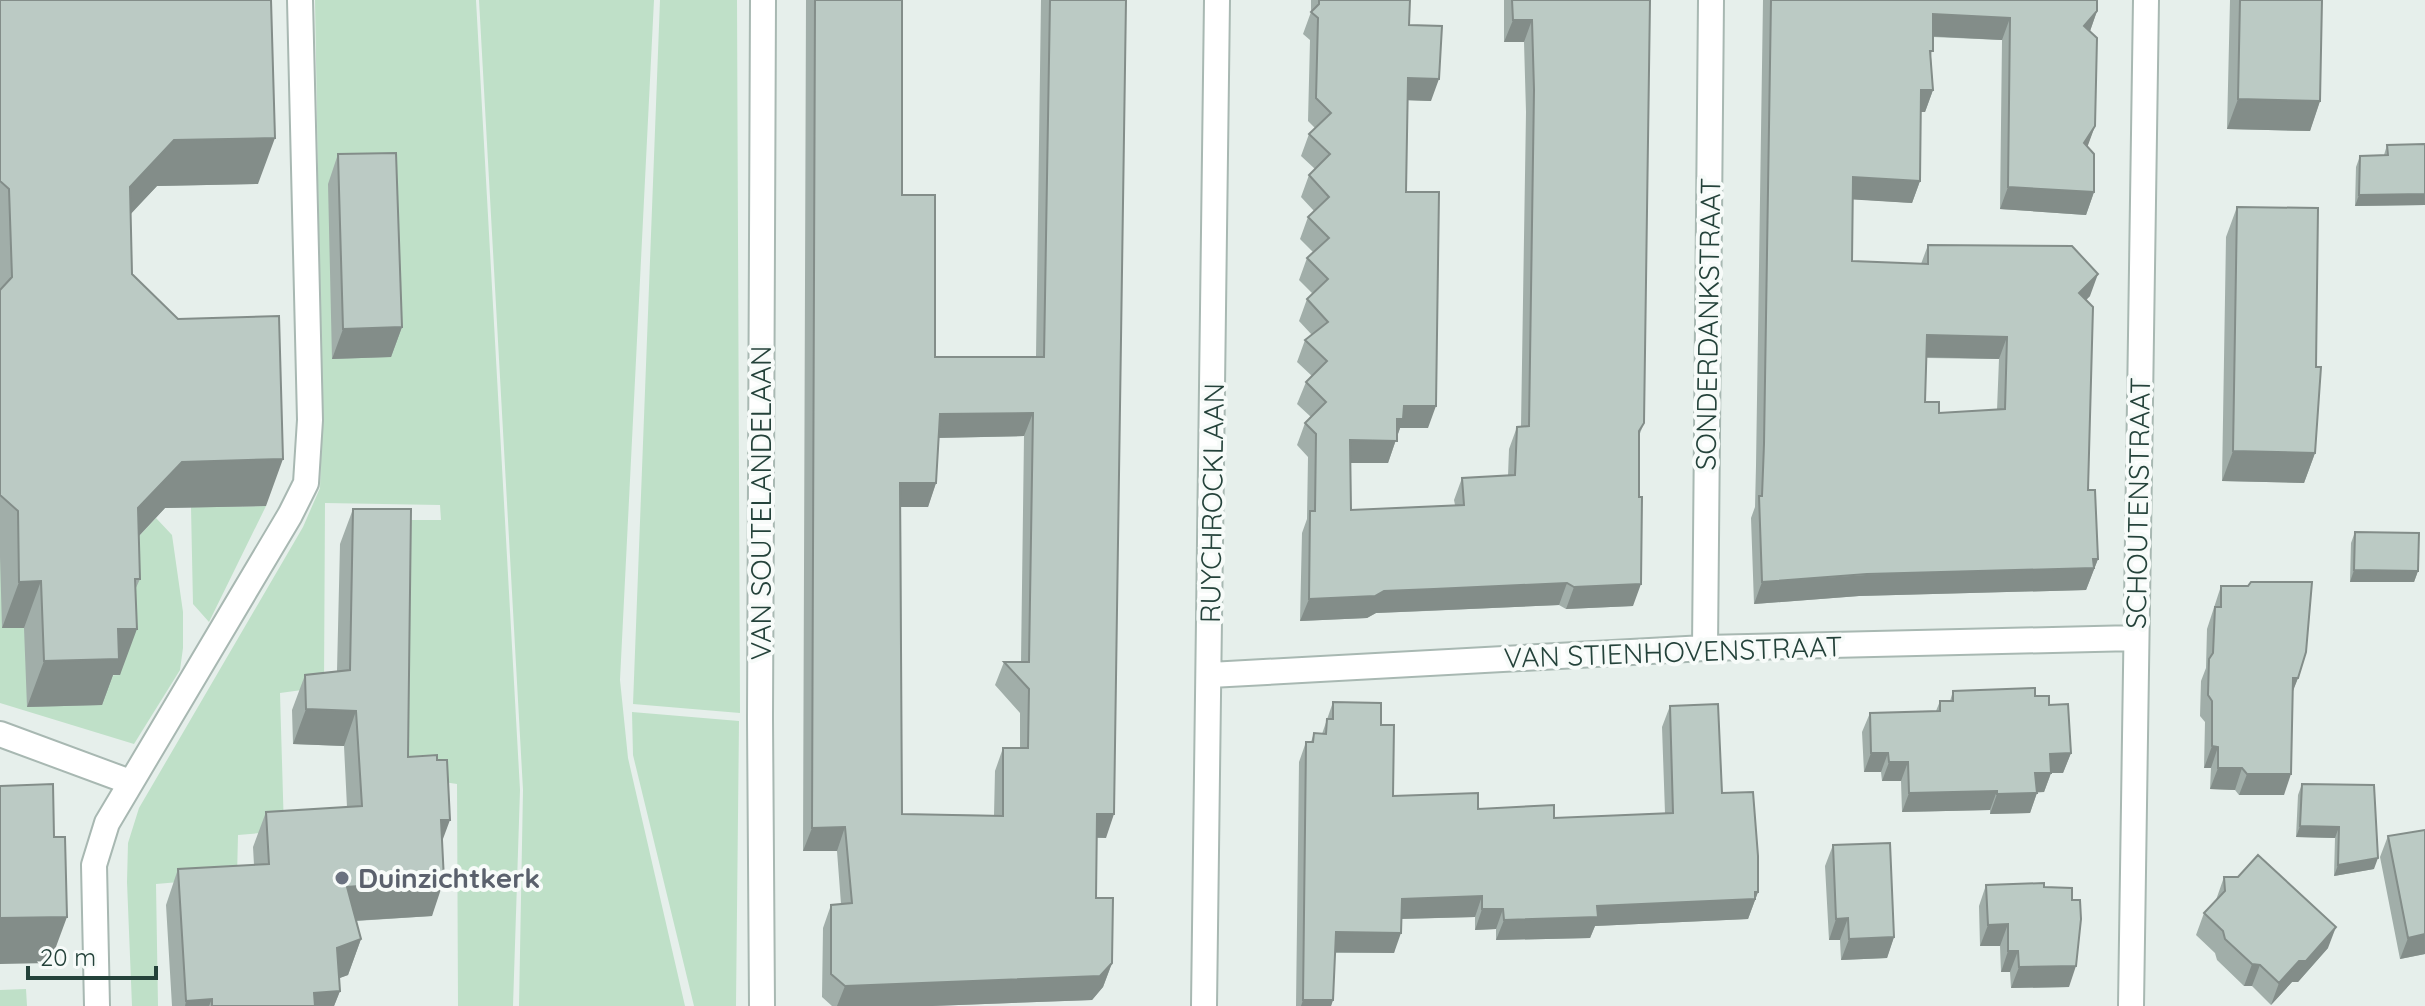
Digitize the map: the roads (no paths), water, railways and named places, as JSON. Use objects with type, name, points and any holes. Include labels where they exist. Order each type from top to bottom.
[{"type":"street","points":[[97,1006],[94,865],[107,823],[306,483],[310,420],[300,0]]},
{"type":"street","name":"VAN SOUTELANDELAAN","points":[[762,1006],[763,0]]},
{"type":"street","name":"RUYCHROCKLAAN","points":[[1204,1006],[1217,0]]},
{"type":"street","name":"SONDERDANKSTRAAT","points":[[1705,648],[1711,0]]},
{"type":"street","name":"SCHOUTENSTRAAT","points":[[2131,1006],[2146,0]]},
{"type":"street","name":"VAN STIENHOVENSTRAAT","points":[[1210,675],[1705,648],[2136,638]]},
{"type":"street","points":[[0,734],[130,782]]},
{"type":"place","name":"Duinzichtkerk","points":[[342,878]]}]
